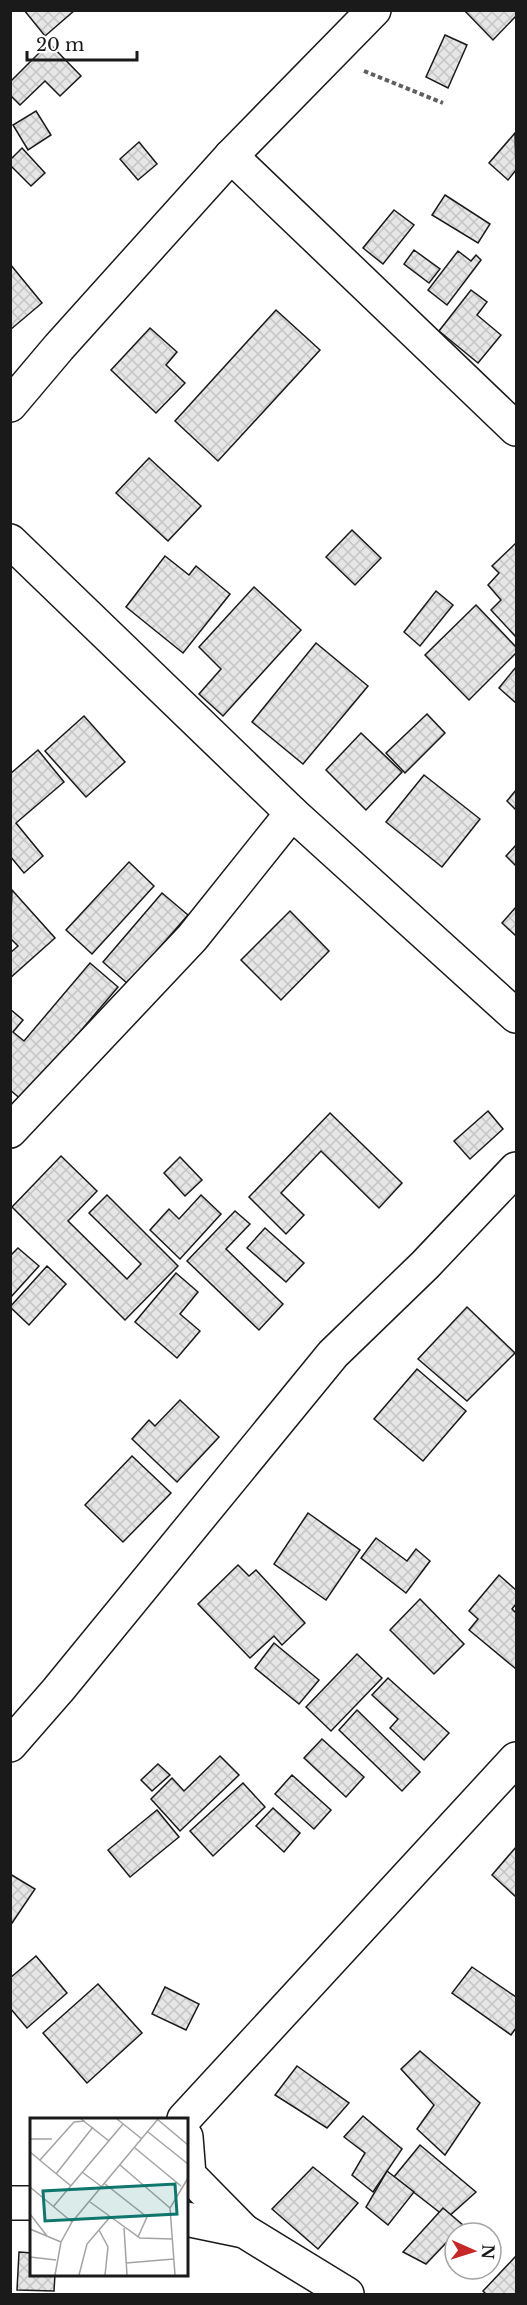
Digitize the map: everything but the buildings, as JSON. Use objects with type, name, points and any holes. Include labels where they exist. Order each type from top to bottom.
[{"type":"street","points":[[10,405],[59,347],[231,156],[374,10]]},
{"type":"street","points":[[231,156],[516,429]]},
{"type":"street","points":[[10,541],[292,813],[516,1016]]},
{"type":"street","points":[[10,1131],[192,938],[292,813]]},
{"type":"street","points":[[10,1745],[66,1681],[333,1354],[424,1265],[516,1169]]},
{"type":"street","points":[[185,2118],[516,1760]]},
{"type":"street","points":[[188,2162],[189,2175],[244,2231],[347,2295]]},
{"type":"street","points":[[10,2204],[30,2203]]},
{"type":"street","points":[[188,2219],[244,2231]]},
{"type":"path","points":[[330,57],[443,103]]}]
